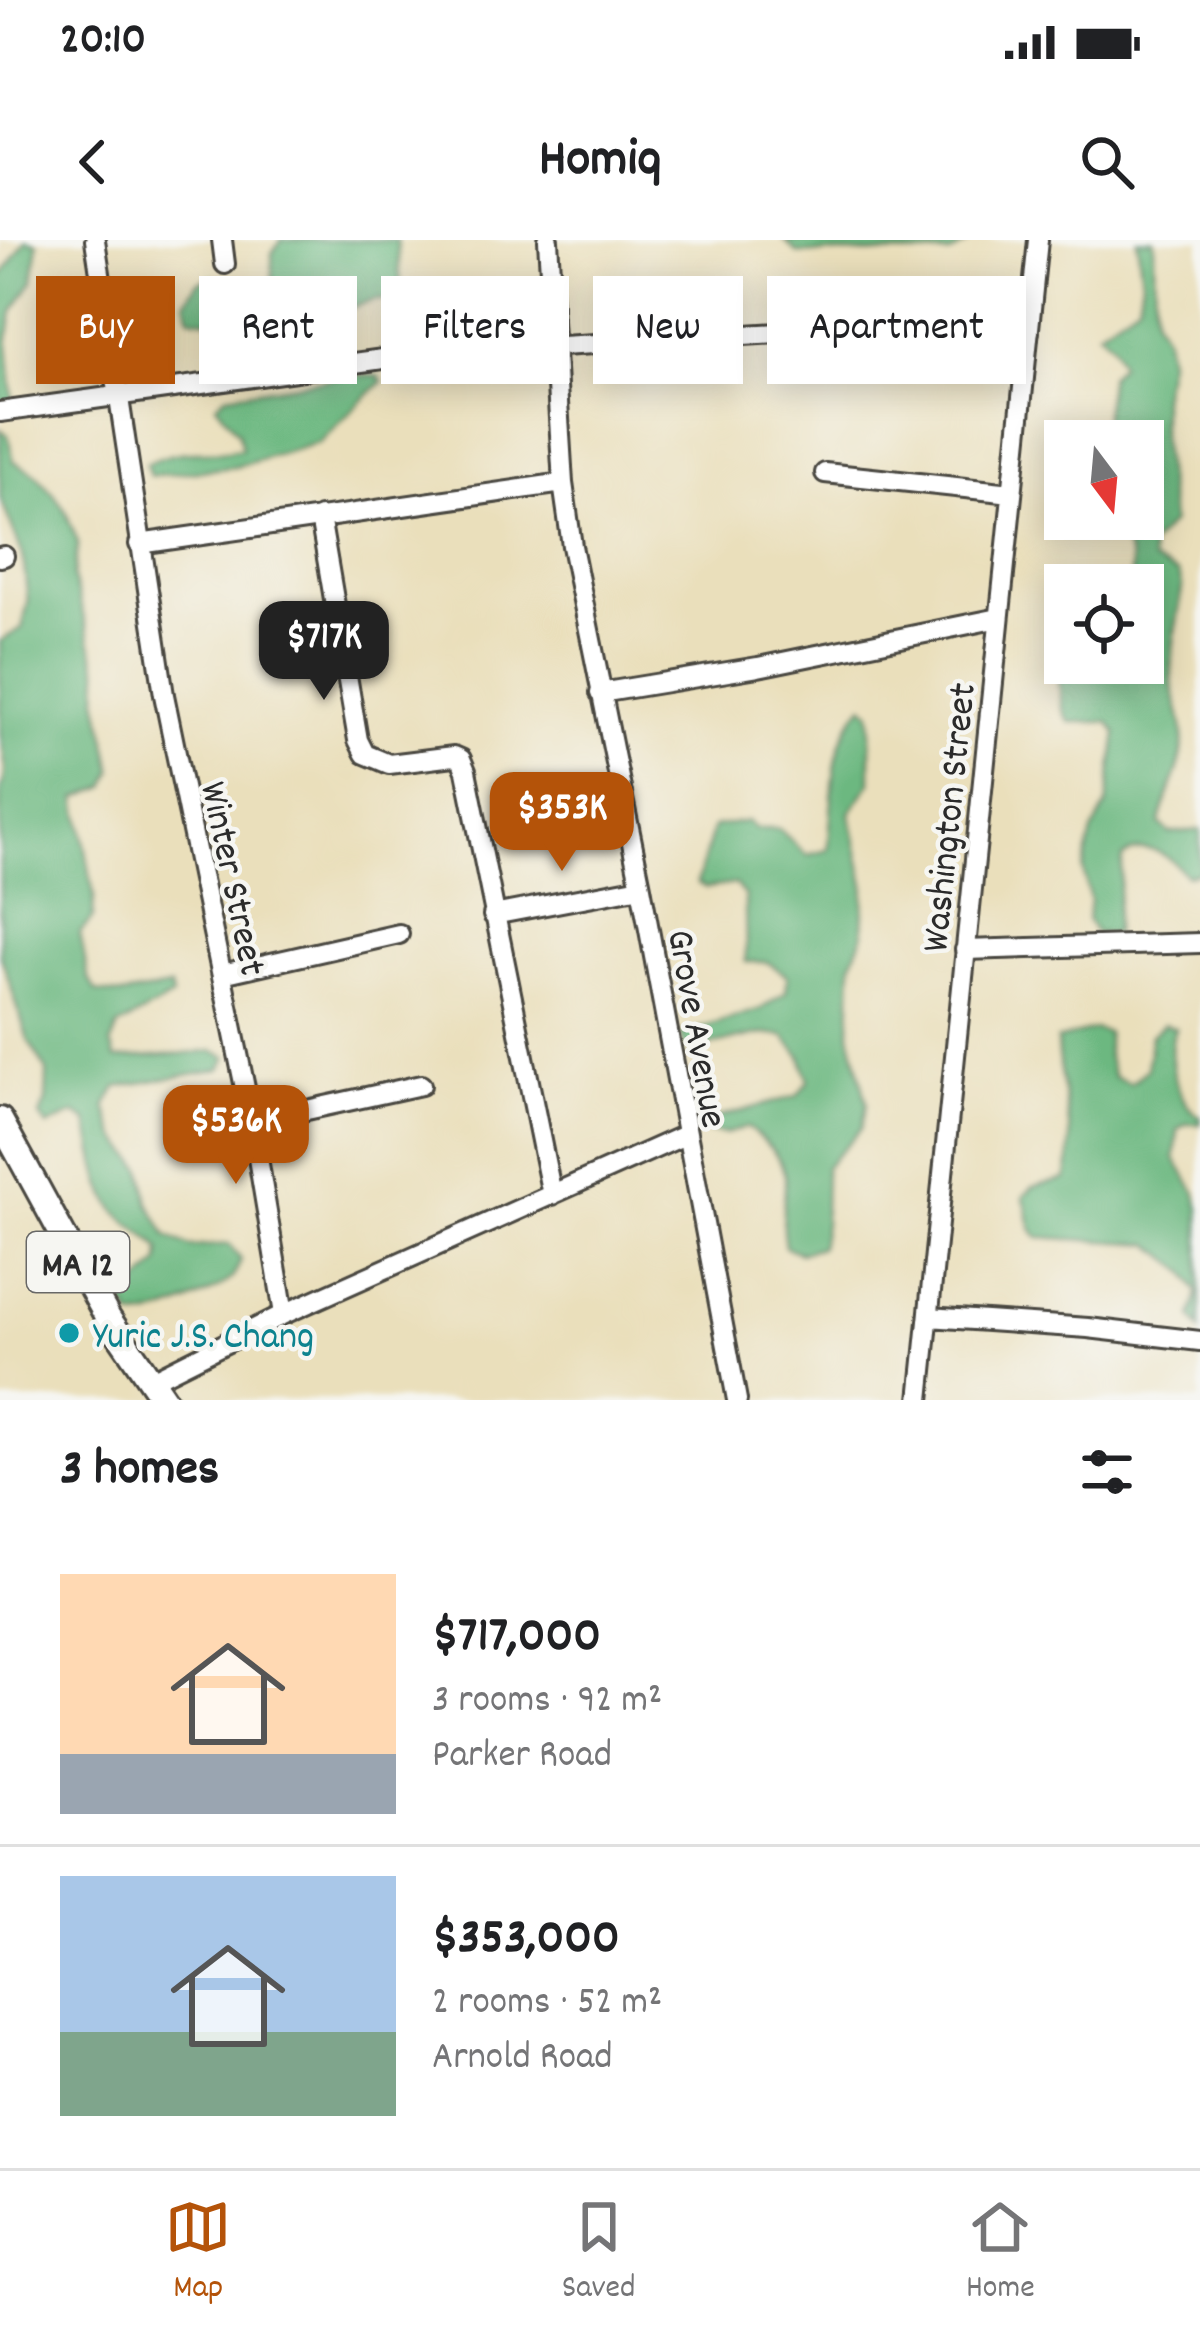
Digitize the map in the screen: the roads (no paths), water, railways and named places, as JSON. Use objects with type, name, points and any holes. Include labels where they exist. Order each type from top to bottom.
[{"type":"main road","name":"MA 12","points":[[0,1120],[108,1318],[157,1391]]},
{"type":"street","name":"Winter Street","points":[[95,240],[164,695],[252,1121],[284,1314]]},
{"type":"street","points":[[222,240],[225,265]]},
{"type":"street","name":"Grove Avenue","points":[[548,240],[550,276]]},
{"type":"street","name":"Washington Street","points":[[920,1400],[1039,240]]},
{"type":"street","points":[[569,346],[862,328],[1029,332]]},
{"type":"street","points":[[0,412],[381,359]]},
{"type":"street","name":"Grove Avenue","points":[[556,384],[563,483],[600,693],[641,887],[736,1400]]},
{"type":"street","points":[[825,473],[1012,493]]},
{"type":"street","points":[[139,544],[563,483]]},
{"type":"street","points":[[320,517],[358,740],[365,754],[388,764],[461,759],[552,1195]]},
{"type":"street","points":[[600,693],[758,667],[999,618]]},
{"type":"street","points":[[494,915],[641,887]]},
{"type":"street","points":[[222,974],[399,934]]},
{"type":"street","points":[[965,950],[1200,944]]},
{"type":"street","points":[[252,1121],[421,1085]]},
{"type":"street","points":[[157,1391],[284,1314],[685,1135]]},
{"type":"street","points":[[929,1317],[1200,1341]]},
{"type":"place","name":"Yuric J.S. Chang","points":[[69,1333]]}]
